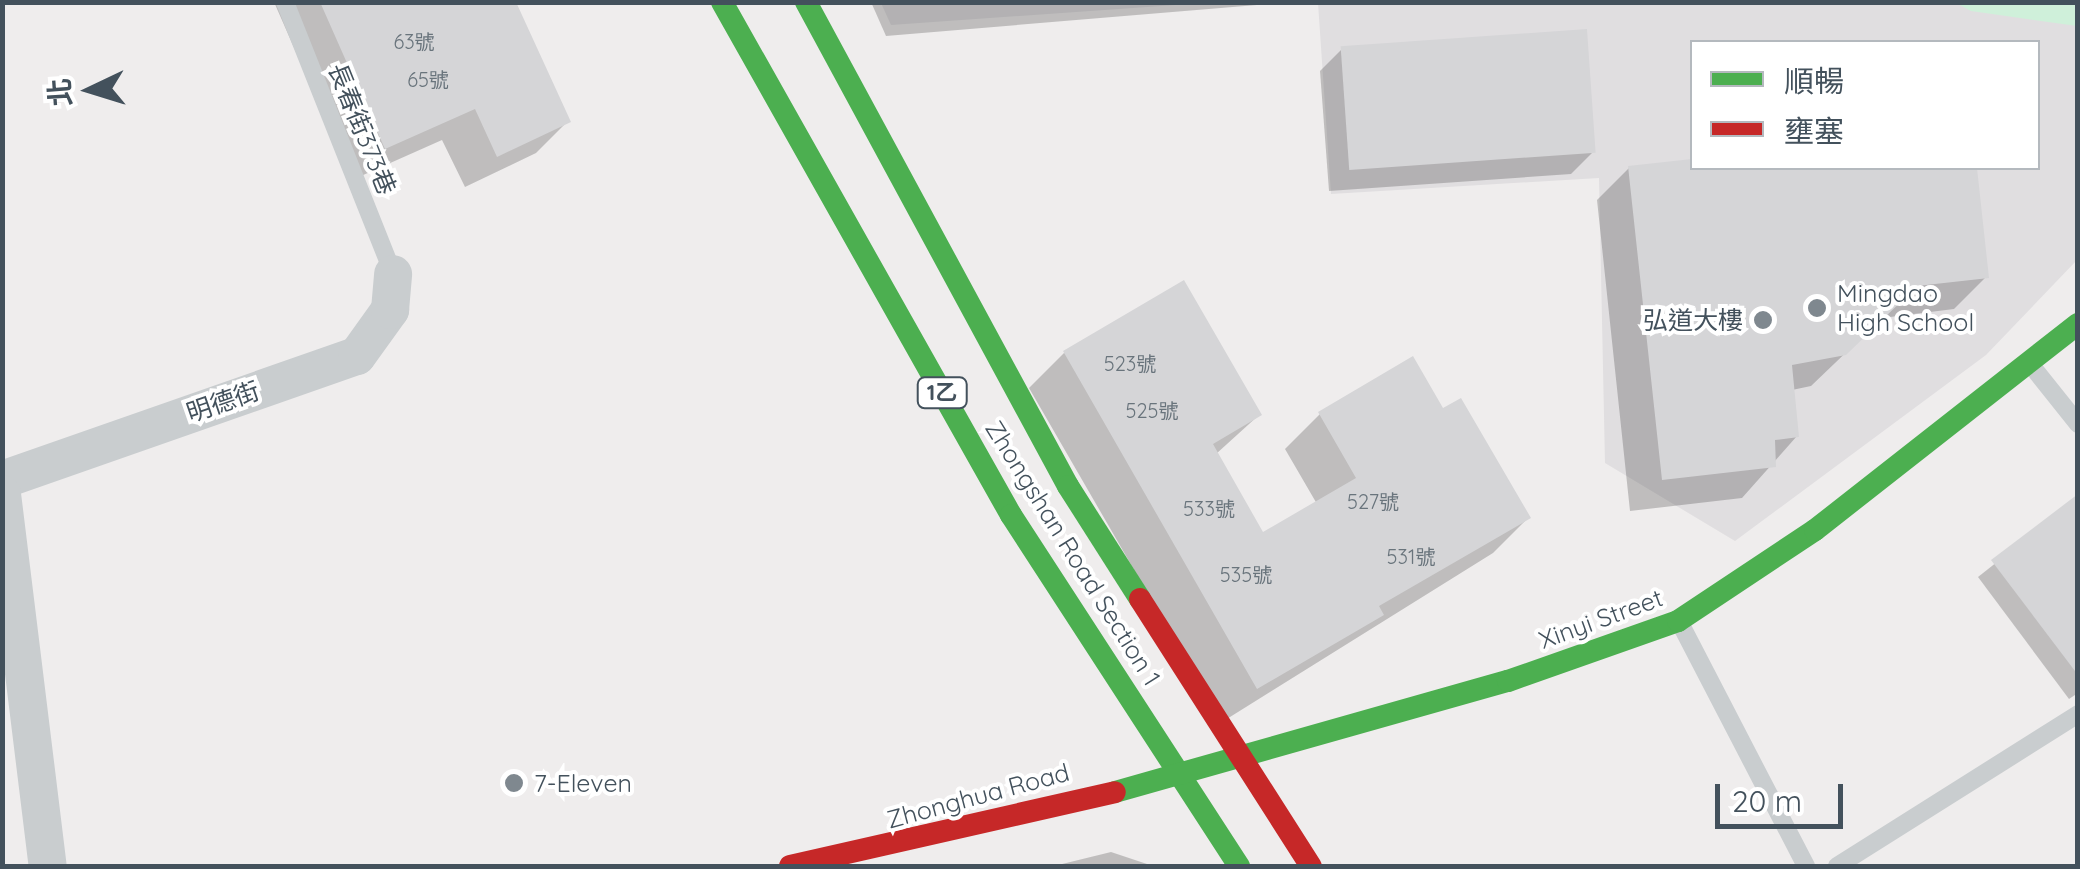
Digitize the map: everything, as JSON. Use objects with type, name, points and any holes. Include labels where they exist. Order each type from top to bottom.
[{"type":"main road","name":"Zhongshan Road Section 1","points":[[722,2],[1011,515],[1240,866]]},
{"type":"main road","name":"Zhongshan Road Section 1","points":[[806,2],[1058,470],[1239,761],[1311,866]]},
{"type":"main road","name":"Xinyi Street","points":[[1179,772],[1239,761],[1508,681],[1678,621],[1815,530],[2032,366],[2078,324]]},
{"type":"main road","name":"Zhonghua Road","points":[[790,866],[893,857],[1179,772]]},
{"type":"street","name":"明德街","points":[[2,480],[357,356],[390,310],[393,274]]},
{"type":"street","points":[[2,494],[48,866]]},
{"type":"lane","name":"長春街373巷","points":[[285,2],[393,274]]},
{"type":"lane","points":[[2032,366],[2078,424]]},
{"type":"lane","points":[[1678,621],[1806,866]]},
{"type":"lane","points":[[1837,866],[2078,714]]},
{"type":"shaded area","points":[[881,3],[1204,3],[891,25]]},
{"type":"shaded area","name":"Mingdao High School","points":[[1318,3],[2077,3],[2077,260],[1986,355],[1735,541],[1605,463],[1599,178],[1331,194]]},
{"type":"green space","points":[[1956,3],[2077,3],[2077,26],[1971,11]]},
{"type":"building","points":[[320,2],[516,2],[571,122],[497,157],[475,109],[385,149]]},
{"type":"building","points":[[1587,29],[1596,153],[1349,170],[1341,46]]},
{"type":"building","name":"弘道大樓","points":[[1690,159],[1690,170],[1977,170],[1989,278],[1917,286],[1846,355],[1792,365],[1799,437],[1775,440],[1776,467],[1662,480],[1628,166]]},
{"type":"building","points":[[1184,280],[1262,415],[1213,444],[1263,532],[1356,478],[1318,412],[1413,356],[1443,408],[1461,398],[1531,518],[1379,606],[1384,615],[1257,689],[1063,351]]},
{"type":"building","points":[[2078,494],[2078,675],[1991,560]]},
{"type":"traffic: fast","points":[[722,2],[1011,515],[1239,866]]},
{"type":"traffic: fast","points":[[806,2],[1068,486],[1140,599]]},
{"type":"traffic: fast","points":[[1115,792],[1508,681],[1678,621],[1815,530],[2078,324]]},
{"type":"traffic: jam","points":[[1140,599],[1311,866]]},
{"type":"traffic: jam","points":[[790,866],[1115,792]]},
{"type":"place","name":"Mingdao High School","points":[[1817,308]]},
{"type":"place","name":"弘道大樓","points":[[1763,320]]},
{"type":"place","name":"7-Eleven","points":[[514,783]]}]
